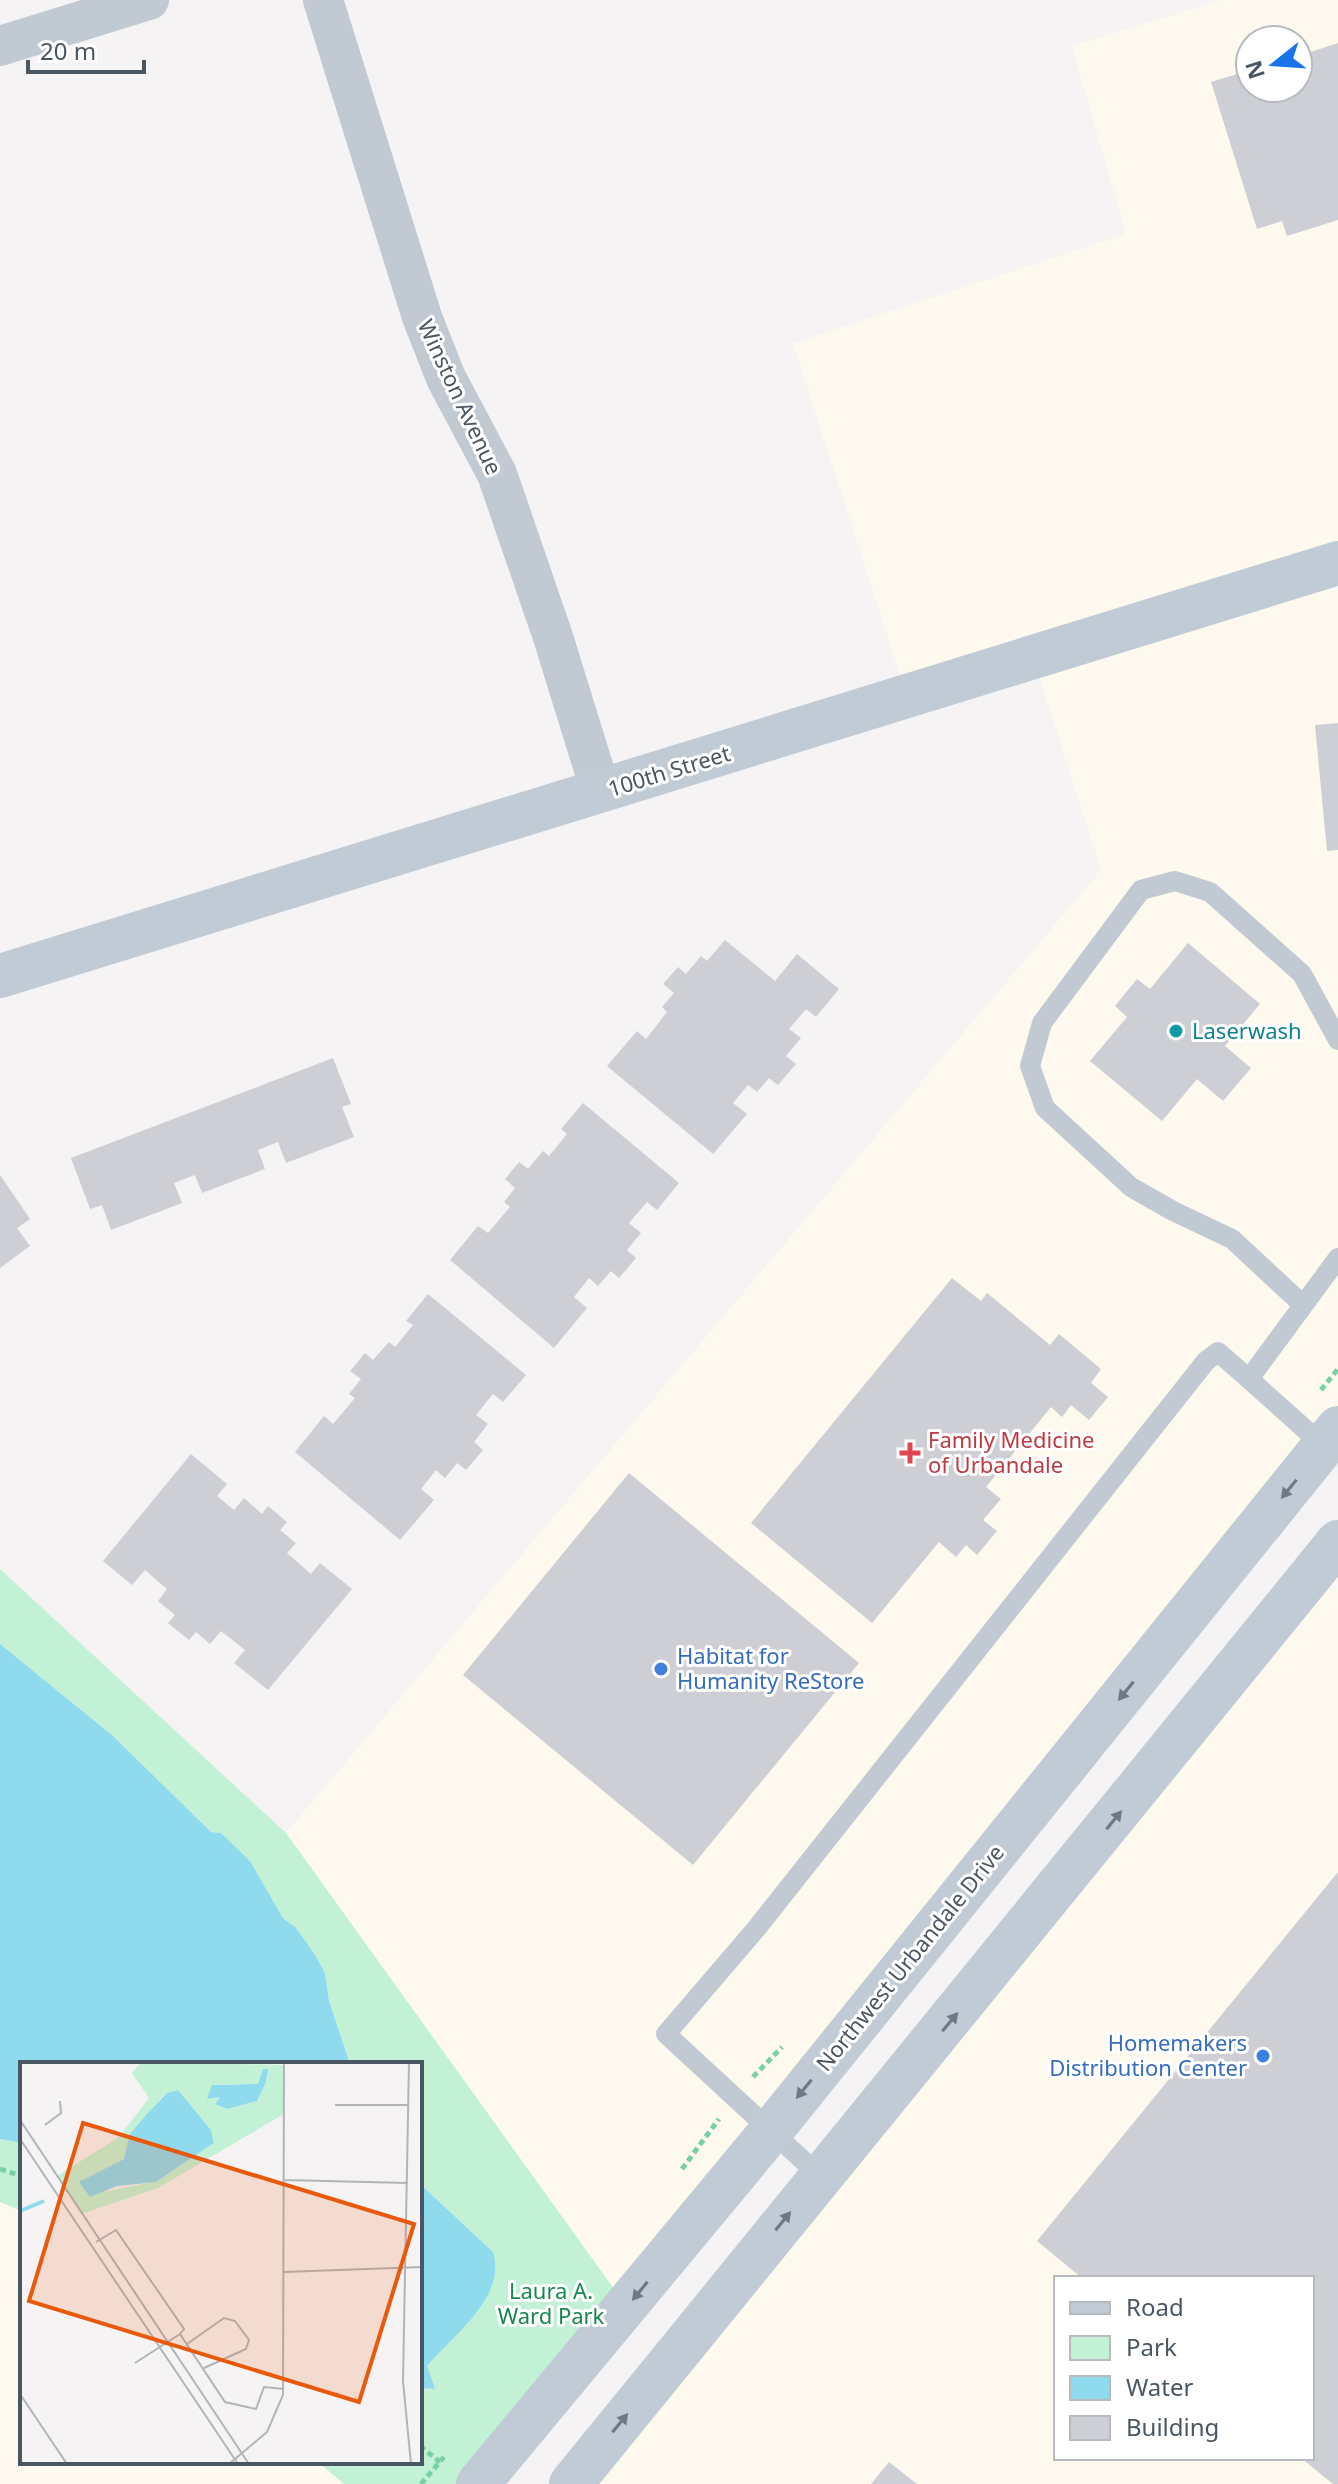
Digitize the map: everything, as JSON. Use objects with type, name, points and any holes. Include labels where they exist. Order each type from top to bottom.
[{"type":"main road","name":"100th Street","points":[[0,976],[1338,563]]},
{"type":"main road","name":"Northwest Urbandale Drive","points":[[478,2484],[1333,1444]]},
{"type":"main road","points":[[571,2484],[820,2176],[974,1993],[1338,1542]]},
{"type":"street","points":[[0,46],[149,0]]},
{"type":"street","name":"Winston Avenue","points":[[323,0],[422,317],[446,378],[497,474],[553,637],[601,792]]},
{"type":"lane","points":[[1302,1304],[1232,1239],[1131,1187],[1045,1108],[1030,1066],[1042,1023],[1141,890],[1175,881],[1210,892],[1302,974],[1338,1040]]},
{"type":"lane","points":[[1249,1379],[1338,1258]]},
{"type":"lane","points":[[820,2176],[666,2034],[756,1929],[1206,1361],[1218,1352],[1333,1444]]},
{"type":"path","points":[[0,2169],[20,2175]]},
{"type":"path","points":[[422,2448],[440,2462]]},
{"type":"shaded area","points":[[1221,0],[1338,0],[1338,1428],[627,2307],[286,1833],[1101,870],[1033,657],[907,697],[793,343],[1126,234],[1072,46]]},
{"type":"shaded area","points":[[1338,1542],[1338,2484],[571,2484]]},
{"type":"shaded area","points":[[0,2202],[20,2210],[20,2464],[320,2464],[344,2484],[0,2484]]},
{"type":"green space","name":"Laura A. Ward Park","points":[[0,1569],[286,1833],[627,2307],[478,2484],[344,2484],[320,2464],[422,2464],[422,2388],[434,2389],[427,2366],[446,2343],[493,2252],[422,2186],[422,2062],[349,2062],[329,2001],[325,1973],[295,1928],[283,1918],[250,1861],[221,1833],[211,1832],[113,1736],[0,1644]]},
{"type":"green space","points":[[0,2139],[20,2143],[20,2210],[0,2202]]},
{"type":"water","points":[[0,1644],[113,1736],[211,1832],[221,1833],[250,1861],[283,1918],[295,1927],[325,1973],[329,2001],[349,2062],[20,2062],[20,2143],[0,2139]]},
{"type":"water","points":[[422,2186],[493,2252],[495,2269],[485,2300],[427,2366],[435,2389],[422,2388]]},
{"type":"building","points":[[1338,43],[1338,220],[1287,236],[1282,221],[1257,229],[1211,82],[1234,75],[1234,104],[1314,104],[1314,51]]},
{"type":"building","points":[[1338,723],[1338,850],[1327,851],[1315,725]]},
{"type":"building","points":[[725,940],[775,981],[797,954],[839,989],[816,1017],[806,1009],[789,1029],[801,1038],[786,1056],[796,1064],[778,1085],[769,1078],[757,1092],[748,1085],[733,1103],[747,1114],[713,1154],[607,1066],[637,1031],[646,1039],[667,1012],[662,1007],[674,993],[663,984],[678,967],[686,974],[701,956],[707,961]]},
{"type":"building","name":"Laserwash","points":[[1188,943],[1260,1004],[1225,1046],[1251,1068],[1223,1101],[1197,1079],[1162,1121],[1090,1061],[1127,1017],[1115,1006],[1137,979],[1150,989]]},
{"type":"building","points":[[333,1058],[351,1104],[342,1107],[354,1137],[286,1163],[278,1142],[258,1150],[265,1169],[202,1193],[195,1175],[174,1183],[182,1203],[111,1230],[102,1205],[90,1209],[71,1158]]},
{"type":"building","points":[[583,1103],[679,1183],[657,1210],[647,1202],[629,1223],[641,1233],[627,1250],[636,1258],[619,1278],[611,1271],[598,1286],[589,1278],[574,1297],[587,1308],[554,1348],[450,1260],[478,1226],[488,1233],[510,1207],[504,1202],[515,1188],[505,1179],[519,1162],[528,1169],[543,1151],[549,1156],[567,1134],[561,1129]]},
{"type":"building","points":[[0,1175],[30,1219],[17,1228],[30,1246],[0,1268]]},
{"type":"building","name":"Family Medicine of Urbandale","points":[[952,1278],[981,1301],[987,1293],[1050,1345],[1059,1334],[1101,1369],[1091,1383],[1108,1397],[1089,1420],[1071,1405],[1062,1417],[1051,1407],[986,1487],[1001,1499],[983,1520],[997,1531],[977,1555],[966,1545],[956,1557],[939,1542],[872,1623],[751,1523]]},
{"type":"building","points":[[428,1294],[526,1375],[503,1402],[493,1394],[476,1415],[488,1424],[474,1442],[483,1450],[466,1470],[457,1463],[445,1478],[436,1470],[421,1489],[434,1500],[400,1540],[295,1452],[324,1416],[333,1424],[355,1398],[349,1394],[361,1379],[350,1371],[365,1353],[373,1360],[389,1342],[395,1347],[413,1325],[406,1321]]},
{"type":"building","points":[[191,1454],[227,1484],[217,1496],[234,1510],[244,1498],[262,1514],[268,1506],[287,1522],[280,1530],[296,1543],[287,1553],[311,1574],[320,1563],[352,1589],[268,1690],[234,1663],[245,1650],[221,1631],[210,1644],[196,1632],[189,1640],[168,1623],[175,1615],[158,1601],[167,1589],[145,1570],[132,1585],[103,1561]]},
{"type":"building","name":"Habitat for Humanity ReStore","points":[[629,1473],[859,1663],[693,1865],[463,1675]]},
{"type":"building","name":"Homemakers Distribution Center","points":[[1338,1872],[1338,2484],[1333,2484],[1303,2460],[1314,2460],[1314,2276],[1080,2276],[1037,2241]]},
{"type":"building","points":[[889,2462],[917,2484],[871,2484]]},
{"type":"place","name":"Laserwash","points":[[1176,1031]]},
{"type":"place","name":"Family Medicine of Urbandale","points":[[910,1453]]},
{"type":"place","name":"Habitat for Humanity ReStore","points":[[661,1669]]},
{"type":"place","name":"Homemakers Distribution Center","points":[[1263,2056]]}]
